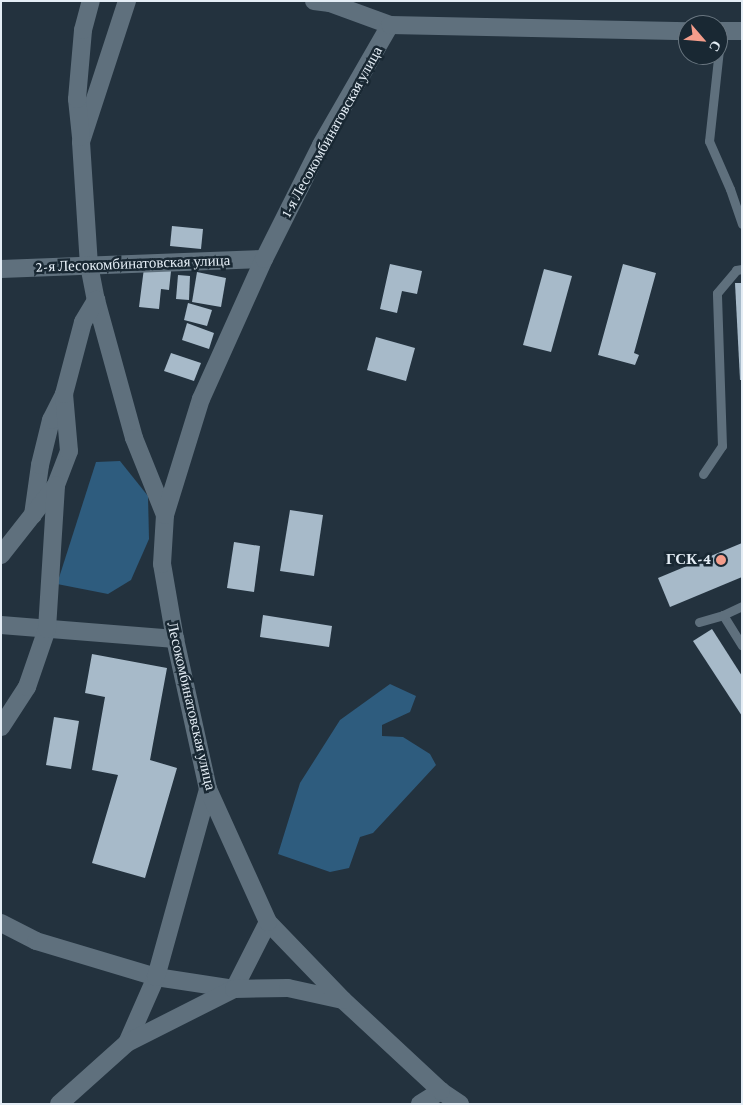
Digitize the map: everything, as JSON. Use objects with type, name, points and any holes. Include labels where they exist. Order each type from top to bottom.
[{"type":"street","points":[[91,1],[83,30],[77,99],[82,142],[89,265],[96,300],[134,438],[165,515]]},
{"type":"street","points":[[82,142],[127,1]]},
{"type":"street","points":[[314,1],[330,3],[390,25],[678,31]]},
{"type":"street","name":"1-я Лесокомбинатовская улица","points":[[165,515],[201,399],[264,259],[321,145],[390,25]]},
{"type":"street","points":[[728,31],[742,31]]},
{"type":"street","name":"2-я Лесокомбинатовская улица","points":[[1,269],[264,259]]},
{"type":"street","points":[[32,516],[40,465],[51,420],[64,394],[83,322],[96,300]]},
{"type":"street","points":[[1,555],[56,485],[69,451],[64,394]]},
{"type":"street","points":[[1,726],[27,687],[47,629],[56,485]]},
{"type":"street","name":"Лесокомбинатовская улица","points":[[165,515],[162,564],[175,639],[208,789],[268,922],[343,1000],[441,1092],[460,1104]]},
{"type":"street","points":[[1,625],[175,639]]},
{"type":"street","points":[[127,1043],[156,977],[208,789]]},
{"type":"street","points":[[59,1104],[127,1043],[234,989],[268,922]]},
{"type":"street","points":[[1,923],[36,941],[156,977],[234,989],[288,988],[343,1000]]},
{"type":"street","points":[[420,1104],[441,1092]]},
{"type":"lane","points":[[717,65],[709,141],[730,189],[742,224]]},
{"type":"lane","points":[[703,474],[722,446],[717,293],[736,270],[742,269]]},
{"type":"lane","points":[[699,622],[723,615],[742,606]]},
{"type":"lane","points":[[723,615],[742,645]]},
{"type":"shaded area","points":[[120,461],[148,496],[149,539],[131,580],[108,594],[57,584],[96,462]]},
{"type":"shaded area","points":[[390,684],[416,696],[410,712],[382,725],[382,736],[403,737],[430,754],[436,765],[373,833],[360,837],[349,868],[330,872],[278,854],[300,783],[340,720]]},
{"type":"building","points":[[172,226],[203,229],[201,249],[170,246]]},
{"type":"building","points":[[390,264],[422,271],[417,294],[402,291],[397,313],[380,309]]},
{"type":"building","points":[[623,264],[656,273],[634,353],[639,355],[635,365],[598,355]]},
{"type":"building","points":[[144,268],[171,271],[169,290],[161,289],[159,309],[139,307]]},
{"type":"building","points":[[544,269],[572,276],[551,352],[523,345]]},
{"type":"building","points":[[197,272],[226,278],[221,307],[192,302]]},
{"type":"building","points":[[178,275],[190,276],[189,300],[176,299]]},
{"type":"building","points":[[735,283],[742,283],[742,380],[740,380]]},
{"type":"building","points":[[188,303],[212,310],[207,326],[184,320]]},
{"type":"building","points":[[187,323],[214,333],[209,349],[182,340]]},
{"type":"building","points":[[376,337],[415,348],[406,381],[367,370]]},
{"type":"building","points":[[171,353],[201,363],[194,381],[164,371]]},
{"type":"building","points":[[290,510],[323,515],[314,576],[280,571]]},
{"type":"building","points":[[234,542],[260,546],[254,592],[227,588]]},
{"type":"building","name":"ГСК-4","points":[[742,543],[742,577],[670,607],[658,578]]},
{"type":"building","points":[[263,615],[332,626],[329,647],[260,637]]},
{"type":"building","points":[[712,629],[742,676],[742,716],[693,641]]},
{"type":"building","points":[[92,654],[167,668],[150,760],[177,768],[145,878],[92,863],[118,775],[92,770],[105,697],[85,693]]},
{"type":"building","points":[[54,717],[79,721],[71,769],[46,765]]},
{"type":"place","name":"ГСК-4","points":[[721,560]]}]
